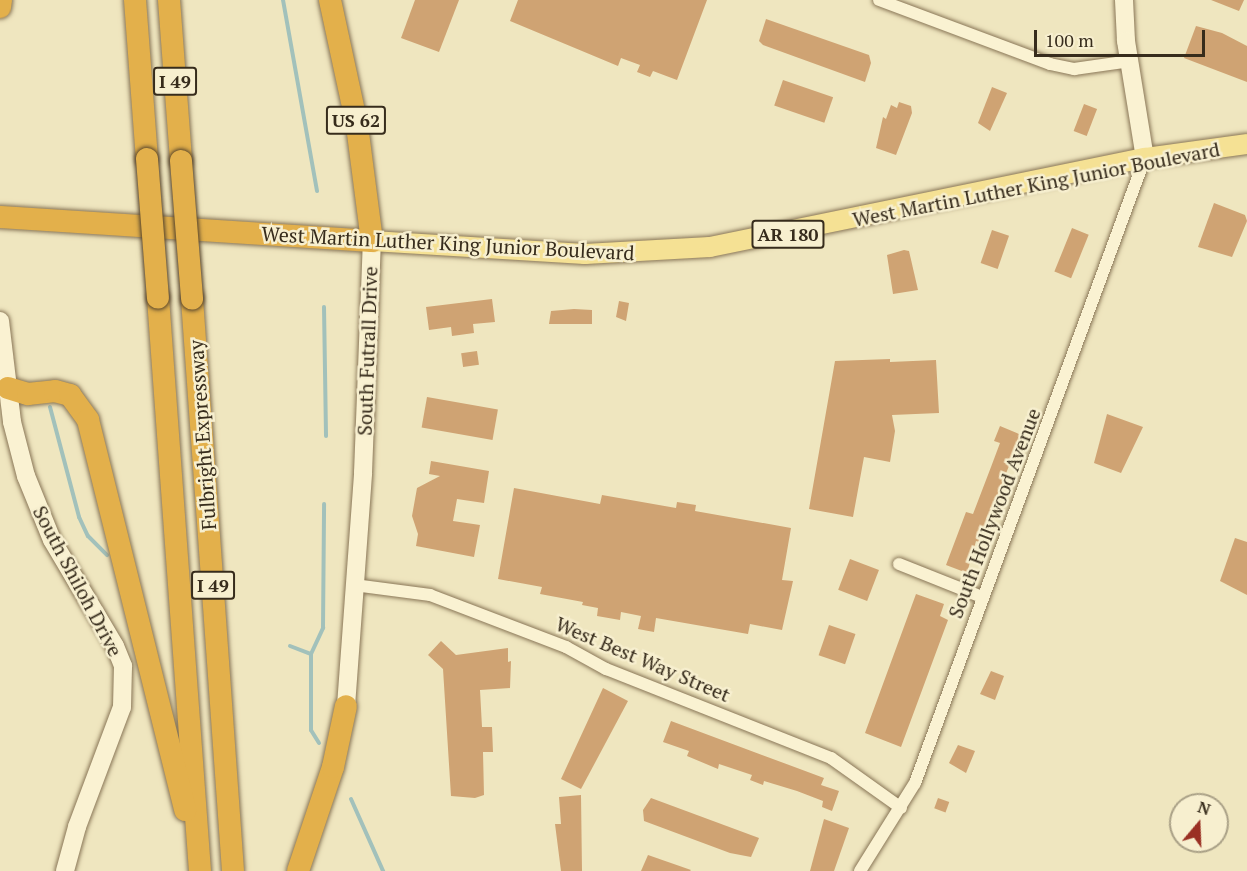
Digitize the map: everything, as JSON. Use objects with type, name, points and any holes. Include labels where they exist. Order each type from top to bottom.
[{"type":"highway","points":[[0,7],[1,0]]},
{"type":"highway","name":"Fulbright Expressway","points":[[135,0],[200,870]]},
{"type":"highway","name":"Fulbright Expressway","points":[[169,0],[233,871]]},
{"type":"highway","name":"South Futrall Drive","points":[[330,0],[357,125],[372,241]]},
{"type":"highway","name":"West Martin Luther King Junior Boulevard","points":[[0,217],[372,241]]},
{"type":"highway","points":[[8,388],[28,394],[55,391],[70,395],[88,420],[200,870]]},
{"type":"highway","points":[[298,871],[333,767],[346,706]]},
{"type":"main road","name":"West Martin Luther King Junior Boulevard","points":[[372,241],[585,254],[710,247],[1145,158],[1247,144]]},
{"type":"street","points":[[879,0],[1050,64],[1081,69],[1130,61]]},
{"type":"street","points":[[1124,0],[1130,61],[1145,158]]},
{"type":"street","name":"South Hollywood Avenue","points":[[860,871],[915,783],[1145,158]]},
{"type":"street","name":"South Futrall Drive","points":[[346,706],[363,473],[372,241]]},
{"type":"street","name":"South Shiloh Drive","points":[[0,321],[18,449],[36,504],[123,666],[122,707],[77,827],[65,871]]},
{"type":"street","points":[[898,564],[982,597]]},
{"type":"street","name":"West Best Way Street","points":[[354,585],[430,595],[566,646],[606,669],[831,758],[901,808]]},
{"type":"building","points":[[415,0],[459,0],[439,52],[401,38]]},
{"type":"building","points":[[518,0],[707,0],[677,80],[653,71],[650,77],[637,72],[640,65],[621,58],[618,66],[510,21]]},
{"type":"building","points":[[1211,0],[1244,0],[1239,11]]},
{"type":"building","points":[[766,19],[869,55],[871,63],[865,82],[763,45],[759,41]]},
{"type":"building","points":[[1196,26],[1222,33],[1247,46],[1247,82],[1184,58]]},
{"type":"building","points":[[783,80],[833,97],[824,123],[774,106]]},
{"type":"building","points":[[992,87],[1007,93],[990,131],[978,123]]},
{"type":"building","points":[[899,102],[911,106],[912,113],[896,155],[876,148],[883,117],[886,119],[891,105],[897,108]]},
{"type":"building","points":[[1084,104],[1097,109],[1087,136],[1074,131]]},
{"type":"building","points":[[1214,203],[1245,215],[1247,221],[1232,257],[1198,247]]},
{"type":"building","points":[[1072,228],[1089,235],[1071,278],[1054,272]]},
{"type":"building","points":[[992,230],[1009,236],[998,269],[981,263]]},
{"type":"building","points":[[904,250],[909,251],[918,290],[893,294],[887,255]]},
{"type":"building","points":[[492,299],[495,322],[473,324],[474,333],[452,336],[451,327],[429,330],[426,307]]},
{"type":"building","points":[[619,301],[629,303],[626,321],[616,317]]},
{"type":"building","points":[[592,310],[592,324],[549,324],[551,311]]},
{"type":"building","points":[[477,351],[479,365],[463,367],[461,353]]},
{"type":"building","points":[[890,359],[890,362],[936,360],[939,413],[892,415],[895,431],[890,462],[864,457],[853,517],[809,509],[835,361]]},
{"type":"building","points":[[427,397],[498,410],[493,440],[422,428]]},
{"type":"building","points":[[1107,414],[1143,427],[1121,473],[1094,463]]},
{"type":"building","points":[[1000,426],[1019,434],[1020,438],[979,542],[976,541],[967,573],[946,565],[966,512],[973,514],[1000,443],[994,441]]},
{"type":"building","points":[[431,461],[489,471],[484,503],[457,499],[453,521],[480,525],[474,557],[416,546],[418,534],[412,516],[417,488],[440,476],[429,474]]},
{"type":"building","points":[[514,488],[600,504],[602,495],[676,508],[677,502],[696,505],[695,511],[791,528],[782,580],[793,581],[782,630],[750,624],[748,634],[656,618],[654,632],[638,629],[641,616],[621,612],[620,620],[597,616],[598,608],[582,605],[583,602],[540,594],[542,587],[498,579]]},
{"type":"building","points":[[1235,538],[1247,542],[1247,595],[1220,581]]},
{"type":"building","points":[[850,559],[879,570],[867,601],[838,590]]},
{"type":"building","points":[[916,594],[944,604],[940,616],[948,620],[901,747],[865,733]]},
{"type":"building","points":[[829,625],[855,634],[845,664],[819,655]]},
{"type":"building","points":[[441,641],[456,655],[508,648],[508,662],[511,661],[510,688],[480,690],[482,727],[492,727],[493,752],[483,752],[484,795],[475,798],[451,796],[443,669],[428,655]]},
{"type":"building","points":[[991,671],[1004,676],[995,700],[980,694]]},
{"type":"building","points":[[603,688],[628,701],[581,789],[561,779]]},
{"type":"building","points":[[671,721],[824,778],[821,785],[839,791],[832,811],[822,807],[823,801],[797,791],[764,781],[763,785],[750,780],[752,775],[719,764],[718,769],[687,756],[689,751],[663,742]]},
{"type":"building","points":[[958,745],[975,751],[966,773],[949,763]]},
{"type":"building","points":[[581,795],[582,871],[561,871],[555,824],[561,824],[559,797]]},
{"type":"building","points":[[651,798],[759,838],[751,857],[730,853],[644,821],[643,810]]},
{"type":"building","points":[[938,798],[949,802],[946,812],[934,808]]},
{"type":"building","points":[[824,819],[849,828],[834,871],[810,871]]},
{"type":"building","points":[[648,855],[691,870],[641,871]]},
{"type":"waterway","points":[[283,0],[317,191]]},
{"type":"waterway","points":[[324,307],[326,436]]},
{"type":"waterway","points":[[50,407],[79,517],[88,536],[107,555]]},
{"type":"waterway","points":[[319,743],[311,730],[311,654],[323,628],[324,504]]},
{"type":"waterway","points":[[290,646],[311,654]]},
{"type":"waterway","points":[[351,799],[383,871]]}]
